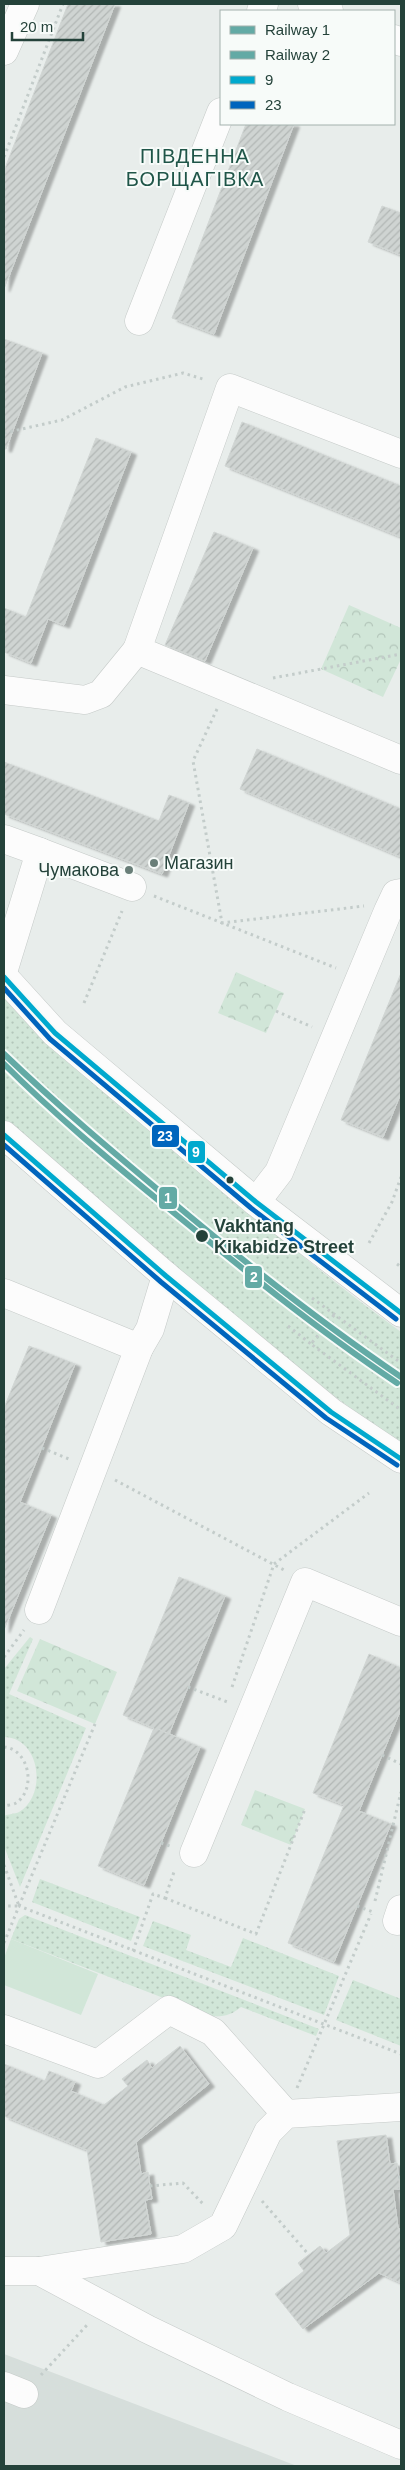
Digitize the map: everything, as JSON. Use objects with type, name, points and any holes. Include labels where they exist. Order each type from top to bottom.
[{"type":"street","points":[[4,50],[25,4]]},
{"type":"street","points":[[312,4],[327,10]]},
{"type":"street","points":[[139,321],[220,115]]},
{"type":"street","points":[[4,690],[86,700],[101,694],[137,650],[230,388],[401,454]]},
{"type":"street","points":[[137,650],[401,760]]},
{"type":"street","points":[[4,839],[132,887]]},
{"type":"street","points":[[4,969],[40,852]]},
{"type":"street","points":[[256,1202],[279,1172],[360,977],[396,898]]},
{"type":"street","points":[[4,978],[55,1033],[256,1202],[401,1313]]},
{"type":"street","points":[[4,1135],[166,1276],[331,1412],[401,1459]]},
{"type":"street","points":[[39,1610],[139,1348],[150,1328],[166,1276]]},
{"type":"street","points":[[4,1293],[139,1348]]},
{"type":"street","points":[[185,1860],[253,1712],[305,1582],[401,1622]]},
{"type":"street","points":[[4,2030],[98,2064],[169,2010],[213,2032],[286,2114]]},
{"type":"street","points":[[4,2271],[39,2271],[183,2249],[224,2226],[268,2132],[286,2114],[401,2107]]},
{"type":"street","points":[[39,2271],[147,2329],[288,2398],[401,2445]]},
{"type":"path","points":[[4,157],[63,4]]},
{"type":"path","points":[[4,433],[62,420],[125,387],[183,373],[230,388]]},
{"type":"path","points":[[264,680],[401,654]]},
{"type":"path","points":[[222,923],[193,761],[227,688]]},
{"type":"path","points":[[84,1003],[132,887],[360,977]]},
{"type":"path","points":[[222,923],[396,898]]},
{"type":"path","points":[[276,1010],[335,1037]]},
{"type":"path","points":[[369,1243],[392,1202],[401,1177]]},
{"type":"path","points":[[397,1264],[401,1267]]},
{"type":"path","points":[[312,1298],[401,1363]]},
{"type":"path","points":[[311,1344],[334,1315]]},
{"type":"path","points":[[288,1326],[401,1410]]},
{"type":"path","points":[[93,1468],[305,1582]]},
{"type":"path","points":[[4,1657],[39,1610]]},
{"type":"path","points":[[188,1687],[253,1712]]},
{"type":"path","points":[[4,1943],[95,1724]]},
{"type":"path","points":[[4,1746],[20,1755],[29,1773],[27,1790],[16,1803],[4,1806]]},
{"type":"path","points":[[382,1755],[401,1764]]},
{"type":"path","points":[[286,2114],[372,1912],[401,1792]]},
{"type":"path","points":[[133,1951],[154,1894],[256,1934],[305,1809]]},
{"type":"path","points":[[165,1898],[185,1860]]},
{"type":"path","points":[[4,1865],[19,1906]]},
{"type":"path","points":[[4,1906],[19,1906],[401,2054]]},
{"type":"path","points":[[245,2182],[309,2255]]},
{"type":"path","points":[[150,2186],[183,2183],[224,2226]]},
{"type":"shaded area","points":[[4,2354],[297,2466],[4,2466]]},
{"type":"green space","points":[[349,605],[401,628],[401,659],[383,697],[321,669]]},
{"type":"green space","points":[[236,972],[284,993],[266,1033],[218,1013]]},
{"type":"green space","points":[[4,995],[248,1211],[349,1293],[401,1332],[401,1444],[247,1329],[100,1205],[4,1120]]},
{"type":"green space","points":[[30,1637],[33,1639],[9,1694],[86,1728],[20,1887],[4,1846],[4,1816],[19,1812],[28,1804],[34,1793],[36,1768],[26,1746],[16,1740],[4,1737],[4,1669]]},
{"type":"green space","points":[[40,1639],[117,1672],[95,1724],[17,1691]]},
{"type":"green space","points":[[255,1790],[305,1809],[291,1845],[241,1825]]},
{"type":"green space","points":[[40,1879],[140,1917],[131,1941],[32,1902]]},
{"type":"green space","points":[[25,1915],[319,2029],[316,2036],[241,2007],[226,2015],[210,2016],[11,1939],[19,1919]]},
{"type":"green space","points":[[153,1921],[191,1935],[186,1950],[231,1967],[243,1938],[339,1976],[324,2015],[143,1946]]},
{"type":"green space","points":[[11,1939],[98,1974],[81,2015],[4,1985],[4,1958]]},
{"type":"green space","points":[[353,1980],[401,1999],[401,2046],[336,2020]]},
{"type":"building","points":[[68,4],[115,4],[4,289],[4,171]]},
{"type":"building","points":[[246,125],[294,125],[214,334],[172,318]]},
{"type":"building","points":[[382,206],[401,213],[401,255],[368,242]]},
{"type":"building","points":[[4,339],[42,353],[6,449],[4,449]]},
{"type":"building","points":[[242,422],[401,486],[401,537],[225,466]]},
{"type":"building","points":[[96,438],[131,452],[64,625],[48,619],[31,663],[4,652],[4,608],[26,617]]},
{"type":"building","points":[[214,532],[253,548],[205,661],[165,645]]},
{"type":"building","points":[[257,749],[401,809],[401,857],[240,789]]},
{"type":"building","points":[[4,762],[159,821],[169,795],[189,803],[162,874],[4,814]]},
{"type":"building","points":[[401,973],[401,1093],[383,1137],[341,1120]]},
{"type":"building","points":[[29,1346],[75,1364],[20,1502],[51,1515],[4,1630],[4,1408]]},
{"type":"building","points":[[179,1577],[225,1596],[169,1734],[200,1747],[144,1885],[98,1866],[154,1728],[123,1715]]},
{"type":"building","points":[[369,1654],[401,1668],[401,1709],[359,1811],[391,1824],[334,1962],[288,1943],[344,1805],[313,1793]]},
{"type":"building","points":[[180,2046],[209,2084],[136,2142],[141,2174],[148,2172],[152,2199],[145,2200],[151,2234],[101,2242],[87,2150],[4,2116],[4,2064],[45,2081],[49,2071],[75,2082],[71,2091],[104,2105],[128,2086],[122,2079],[147,2060],[152,2068]]},
{"type":"building","points":[[386,2135],[390,2164],[397,2163],[400,2189],[393,2189],[398,2228],[401,2230],[401,2283],[379,2273],[303,2329],[275,2294],[304,2271],[298,2263],[320,2246],[326,2253],[350,2235],[337,2141]]},
{"type":"rail line","name":"1","points":[[4,1054],[85,1128],[225,1246],[312,1313],[401,1377]]},
{"type":"rail line","name":"2","points":[[4,1064],[82,1136],[192,1227],[307,1319],[397,1383]]},
{"type":"transit line","name":"9","points":[[4,977],[55,1033],[256,1202],[401,1313]]},
{"type":"transit line","name":"23","points":[[4,988],[50,1039],[251,1208],[396,1319]]},
{"type":"transit line","name":"9","points":[[4,1135],[166,1276],[331,1412],[401,1459]]},
{"type":"transit line","name":"23","points":[[4,1145],[161,1282],[326,1418],[397,1465]]},
{"type":"place","name":"Магазин","points":[[154,863]]},
{"type":"place","name":"Чумакова","points":[[129,870]]},
{"type":"place","name":"Vakhtang Kikabidze Street","points":[[202,1236]]},
{"type":"district","name":"ПІВДЕННА БОРЩАГІВКА","points":[[195,168]]}]
